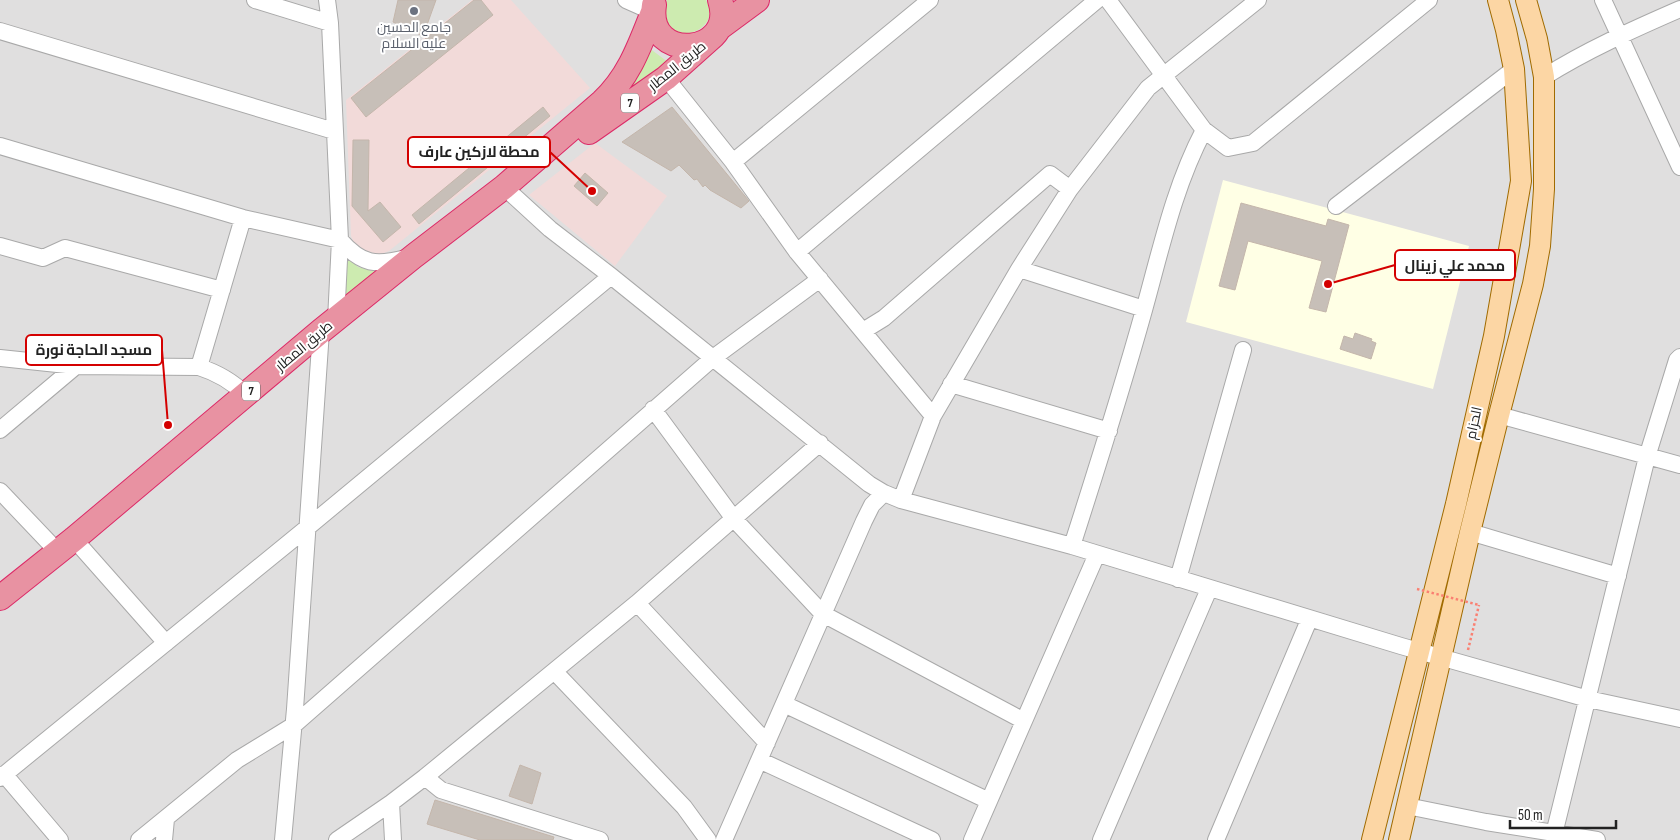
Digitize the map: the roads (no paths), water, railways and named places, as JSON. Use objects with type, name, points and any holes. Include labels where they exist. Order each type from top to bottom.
[{"type":"highway","points":[[654,6],[655,22],[659,31],[666,38],[674,44],[695,46],[704,42],[716,32],[723,13],[720,0]]},
{"type":"highway","name":"طريق المطار","points":[[542,154],[553,156],[561,153],[614,113],[666,78],[716,32],[757,0]]},
{"type":"highway","name":"طريق المطار","points":[[0,598],[66,546],[328,326],[414,256],[504,187],[614,92],[632,62],[654,6]]},
{"type":"main road","name":"الحزام","points":[[1372,840],[1456,504],[1492,345],[1521,182],[1514,69],[1498,0]]},
{"type":"main road","name":"الحزام","points":[[1399,840],[1470,532],[1534,284],[1540,246],[1545,179],[1544,77],[1537,39],[1526,0]]},
{"type":"street","points":[[255,0],[330,23]]},
{"type":"street","points":[[283,840],[294,725],[308,527],[328,326],[340,240],[330,23],[327,0]]},
{"type":"street","points":[[626,0],[654,6]]},
{"type":"street","points":[[733,162],[930,0]]},
{"type":"street","points":[[797,252],[1097,0]]},
{"type":"street","points":[[1108,0],[1204,130],[1228,148],[1253,143],[1429,0]]},
{"type":"street","points":[[901,500],[934,416],[951,384],[1019,269],[1070,188],[1148,88],[1258,0]]},
{"type":"street","points":[[1603,0],[1680,167]]},
{"type":"street","points":[[1544,77],[1561,66],[1680,9]]},
{"type":"street","points":[[0,31],[334,131]]},
{"type":"street","points":[[1336,206],[1514,69]]},
{"type":"street","points":[[666,78],[733,162],[797,252],[934,416]]},
{"type":"street","points":[[1072,546],[1109,431],[1174,200],[1190,156],[1204,130]]},
{"type":"street","points":[[0,146],[243,218],[340,240],[347,249],[359,258],[376,263],[386,263],[414,256]]},
{"type":"street","points":[[863,331],[884,318],[1050,174],[1070,188]]},
{"type":"street","points":[[504,187],[543,223],[869,484],[884,493],[901,500],[1072,546],[1309,620],[1442,658],[1588,698],[1680,719]]},
{"type":"street","points":[[199,367],[243,218]]},
{"type":"street","points":[[0,246],[43,258],[65,248],[222,290]]},
{"type":"street","points":[[1019,269],[1144,309]]},
{"type":"street","points":[[60,840],[2,776],[308,527],[611,276]]},
{"type":"street","points":[[139,840],[237,760],[294,725],[713,358],[820,279]]},
{"type":"street","points":[[1178,580],[1243,350]]},
{"type":"street","points":[[1554,834],[1647,457],[1677,360],[1680,357]]},
{"type":"street","points":[[0,358],[76,366],[199,367],[216,372],[234,383],[246,395]]},
{"type":"street","points":[[0,430],[76,366]]},
{"type":"street","points":[[951,384],[1109,431]]},
{"type":"street","points":[[653,409],[734,520],[823,614],[1024,721]]},
{"type":"street","points":[[1499,415],[1680,466]]},
{"type":"street","points":[[337,840],[425,777],[637,603],[820,443]]},
{"type":"street","points":[[0,491],[66,546],[166,643]]},
{"type":"street","points":[[724,840],[864,521],[872,505],[884,493]]},
{"type":"street","points":[[1470,532],[1618,576]]},
{"type":"street","points":[[972,840],[1097,554]]},
{"type":"street","points":[[1101,840],[1209,589]]},
{"type":"street","points":[[637,603],[767,743]]},
{"type":"street","points":[[1216,840],[1309,620]]},
{"type":"street","points":[[554,671],[684,807],[708,840]]},
{"type":"street","points":[[784,704],[989,801]]},
{"type":"street","points":[[759,760],[932,840]]},
{"type":"street","points":[[425,777],[441,790],[600,840]]},
{"type":"street","points":[[391,803],[393,840]]},
{"type":"street","points":[[1407,806],[1486,822],[1597,840]]},
{"type":"street","points":[[164,840],[166,819]]},
{"type":"place","name":"جامع الحسين عليه السلام","points":[[414,11]]},
{"type":"place","name":"محطة لازكين عارف","points":[[592,191]]},
{"type":"place","name":"محمد علي زينال","points":[[1328,284]]},
{"type":"place","name":"مسجد الحاجة نورة","points":[[168,425]]}]
